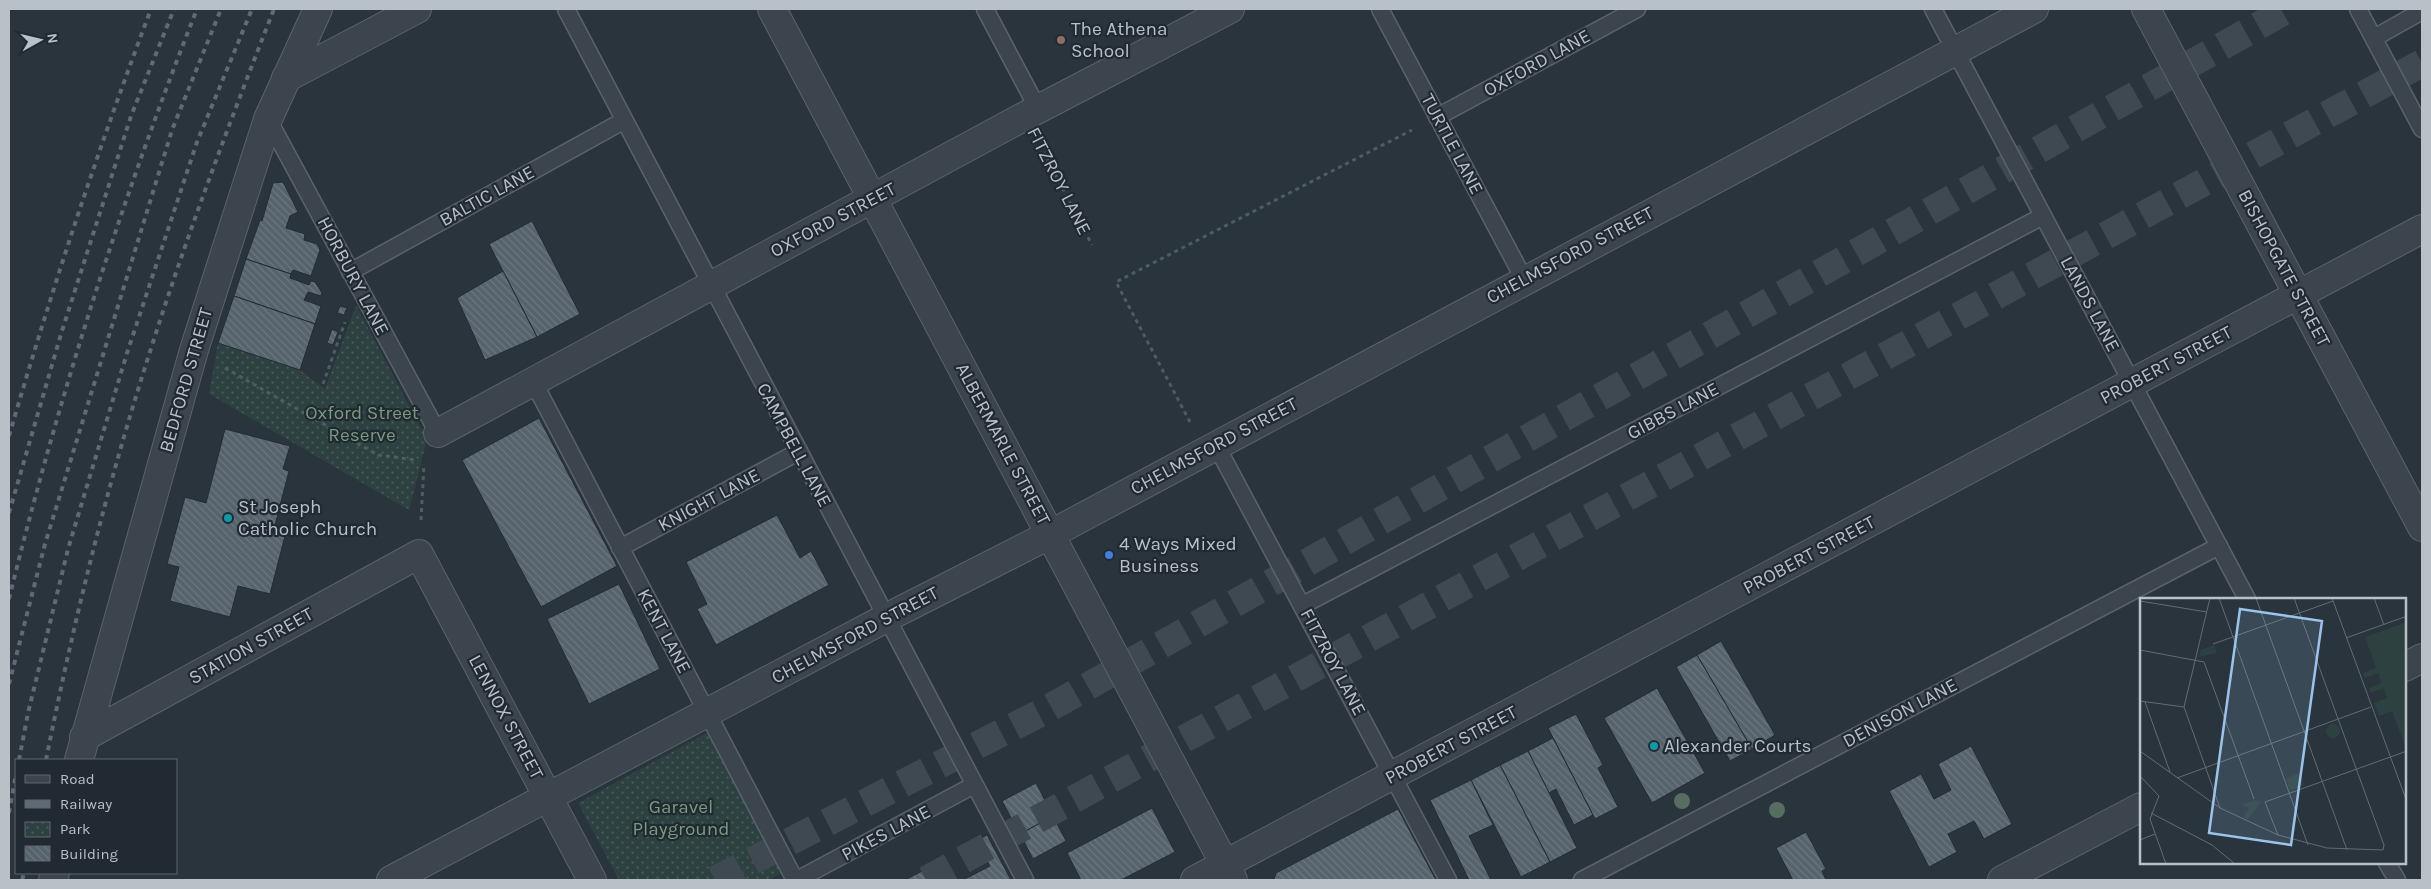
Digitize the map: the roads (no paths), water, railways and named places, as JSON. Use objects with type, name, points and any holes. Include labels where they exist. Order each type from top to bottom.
[{"type":"street","name":"BEDFORD STREET","points":[[81,748],[194,350],[268,119],[318,9]]},
{"type":"street","points":[[286,78],[417,9]]},
{"type":"street","name":"ALBERMARLE STREET","points":[[772,9],[1229,872]]},
{"type":"street","name":"OXFORD STREET","points":[[438,433],[1031,113],[1230,9]]},
{"type":"street","name":"CHELMSFORD STREET","points":[[391,880],[886,618],[1051,534],[2034,9]]},
{"type":"street","name":"BISHOPGATE STREET","points":[[2146,9],[2422,527]]},
{"type":"street","name":"PROBERT STREET","points":[[1195,880],[1229,872],[1392,776],[2422,229]]},
{"type":"street","name":"STATION STREET","points":[[81,748],[419,554]]},
{"type":"street","name":"LENNOX STREET","points":[[419,554],[592,880]]},
{"type":"street","points":[[2406,666],[2422,658]]},
{"type":"street","points":[[2002,880],[2140,808]]},
{"type":"lane","name":"CAMPBELL LANE","points":[[566,9],[1024,880]]},
{"type":"lane","name":"FITZROY LANE","points":[[984,9],[1031,113]]},
{"type":"lane","name":"TURTLE LANE","points":[[1380,9],[1524,280]]},
{"type":"lane","name":"OXFORD LANE","points":[[1437,117],[1637,9]]},
{"type":"lane","name":"LANDS LANE","points":[[1933,9],[2246,598]]},
{"type":"lane","points":[[2358,9],[2422,129]]},
{"type":"lane","points":[[2374,38],[2422,11]]},
{"type":"lane","name":"HORBURY LANE","points":[[268,119],[438,433]]},
{"type":"lane","name":"BALTIC LANE","points":[[354,279],[624,121]]},
{"type":"lane","name":"GIBBS LANE","points":[[1303,606],[2043,216]]},
{"type":"lane","name":"KENT LANE","points":[[532,381],[796,880]]},
{"type":"lane","name":"FITZROY LANE","points":[[1211,448],[1303,606],[1448,880]]},
{"type":"lane","name":"KNIGHT LANE","points":[[620,548],[798,452]]},
{"type":"lane","name":"DENISON LANE","points":[[1582,880],[2219,546]]},
{"type":"lane","name":"PIKES LANE","points":[[796,880],[974,785]]},
{"type":"lane","points":[[2388,864],[2397,880]]},
{"type":"tunnel","points":[[715,880],[1044,711],[2288,9]]},
{"type":"tunnel","points":[[926,880],[2422,63]]},
{"type":"railway","points":[[9,436],[41,328],[76,221],[151,9]]},
{"type":"railway","points":[[9,513],[61,334],[131,116],[174,9]]},
{"type":"railway","points":[[9,599],[48,449],[93,301],[142,154],[197,9]]},
{"type":"railway","points":[[9,684],[45,544],[172,130],[221,9]]},
{"type":"railway","points":[[19,759],[28,713],[68,549],[127,353],[197,142],[252,9]]},
{"type":"railway","points":[[46,759],[91,558],[133,407],[192,226],[274,9]]},
{"type":"railway","points":[[9,813],[15,780]]},
{"type":"railway","points":[[22,880],[24,874]]},
{"type":"place","name":"The Athena School","points":[[1061,40]]},
{"type":"place","name":"St Joseph Catholic Church","points":[[228,518]]},
{"type":"place","name":"4 Ways Mixed Business","points":[[1109,555]]},
{"type":"place","name":"Alexander Courts","points":[[1654,746]]},
{"type":"park label","name":"Oxford Street Reserve","points":[[362,424]]},
{"type":"park label","name":"Garavel Playground","points":[[681,818]]}]
